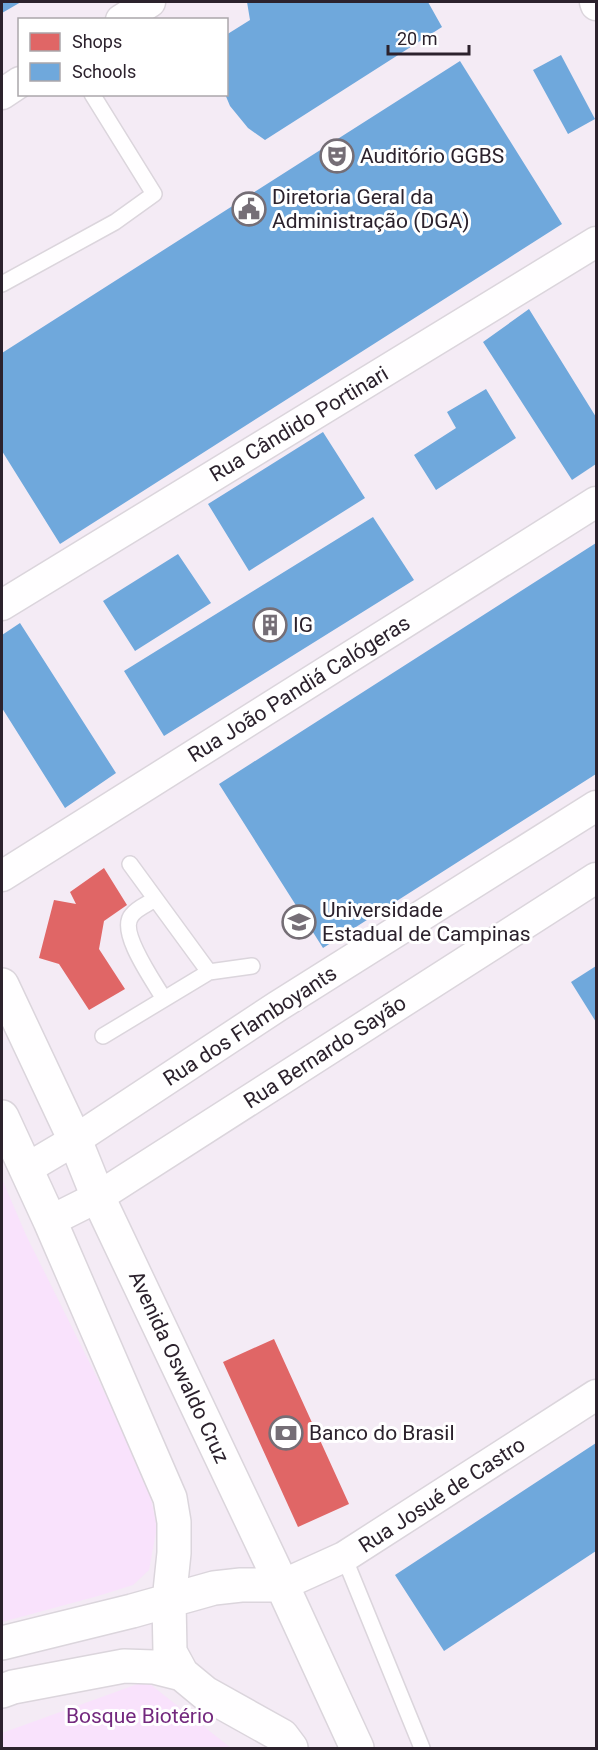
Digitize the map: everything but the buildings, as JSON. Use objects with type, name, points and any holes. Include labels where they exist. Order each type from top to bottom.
[{"type":"street","points":[[124,18],[150,2]]},
{"type":"street","points":[[2,94],[18,83]]},
{"type":"street","name":"Rua Cândido Portinari","points":[[2,605],[597,242]]},
{"type":"street","name":"Rua João Pandiá Calógeras","points":[[2,876],[597,502]]},
{"type":"street","name":"Rua dos Flamboyants","points":[[26,1169],[75,1140],[278,1006],[597,806]]},
{"type":"street","name":"Rua Bernardo Sayão","points":[[50,1221],[98,1197],[597,878]]},
{"type":"street","name":"Avenida Oswaldo Cruz","points":[[2,985],[75,1140],[98,1197],[357,1749]]},
{"type":"street","points":[[2,1117],[50,1221],[170,1498],[174,1521],[174,1553],[169,1601],[170,1652],[182,1674],[205,1693],[282,1736],[291,1749]]},
{"type":"street","name":"Rua Josué de Castro","points":[[282,1585],[344,1557],[597,1395]]},
{"type":"street","points":[[2,1643],[214,1588],[241,1585],[282,1585]]},
{"type":"street","points":[[2,1691],[124,1666],[154,1667],[182,1674]]},
{"type":"lane","points":[[2,284],[115,222],[154,194],[93,96]]},
{"type":"lane","points":[[130,864],[209,972]]},
{"type":"lane","points":[[155,899],[131,915],[127,925],[133,947],[164,999]]},
{"type":"lane","points":[[103,1036],[209,972],[252,966]]},
{"type":"lane","points":[[344,1557],[422,1749]]},
{"type":"shaded area","name":"Universidade Estadual de Campinas","points":[[2,2],[596,2],[596,1748],[2,1748]]},
{"type":"green space","points":[[2,1179],[26,1235],[146,1476],[157,1527],[149,1570],[133,1585],[2,1622]]},
{"type":"green space","name":"Bosque Biotério","points":[[146,1681],[231,1748],[2,1748],[2,1733]]},
{"type":"place","name":"Auditório GGBS","points":[[337,156]]},
{"type":"place","name":"Diretoria Geral da Administração (DGA)","points":[[249,209]]},
{"type":"place","name":"IG","points":[[270,625]]},
{"type":"place","name":"Universidade Estadual de Campinas","points":[[299,922]]},
{"type":"place","name":"Banco do Brasil","points":[[286,1433]]}]
